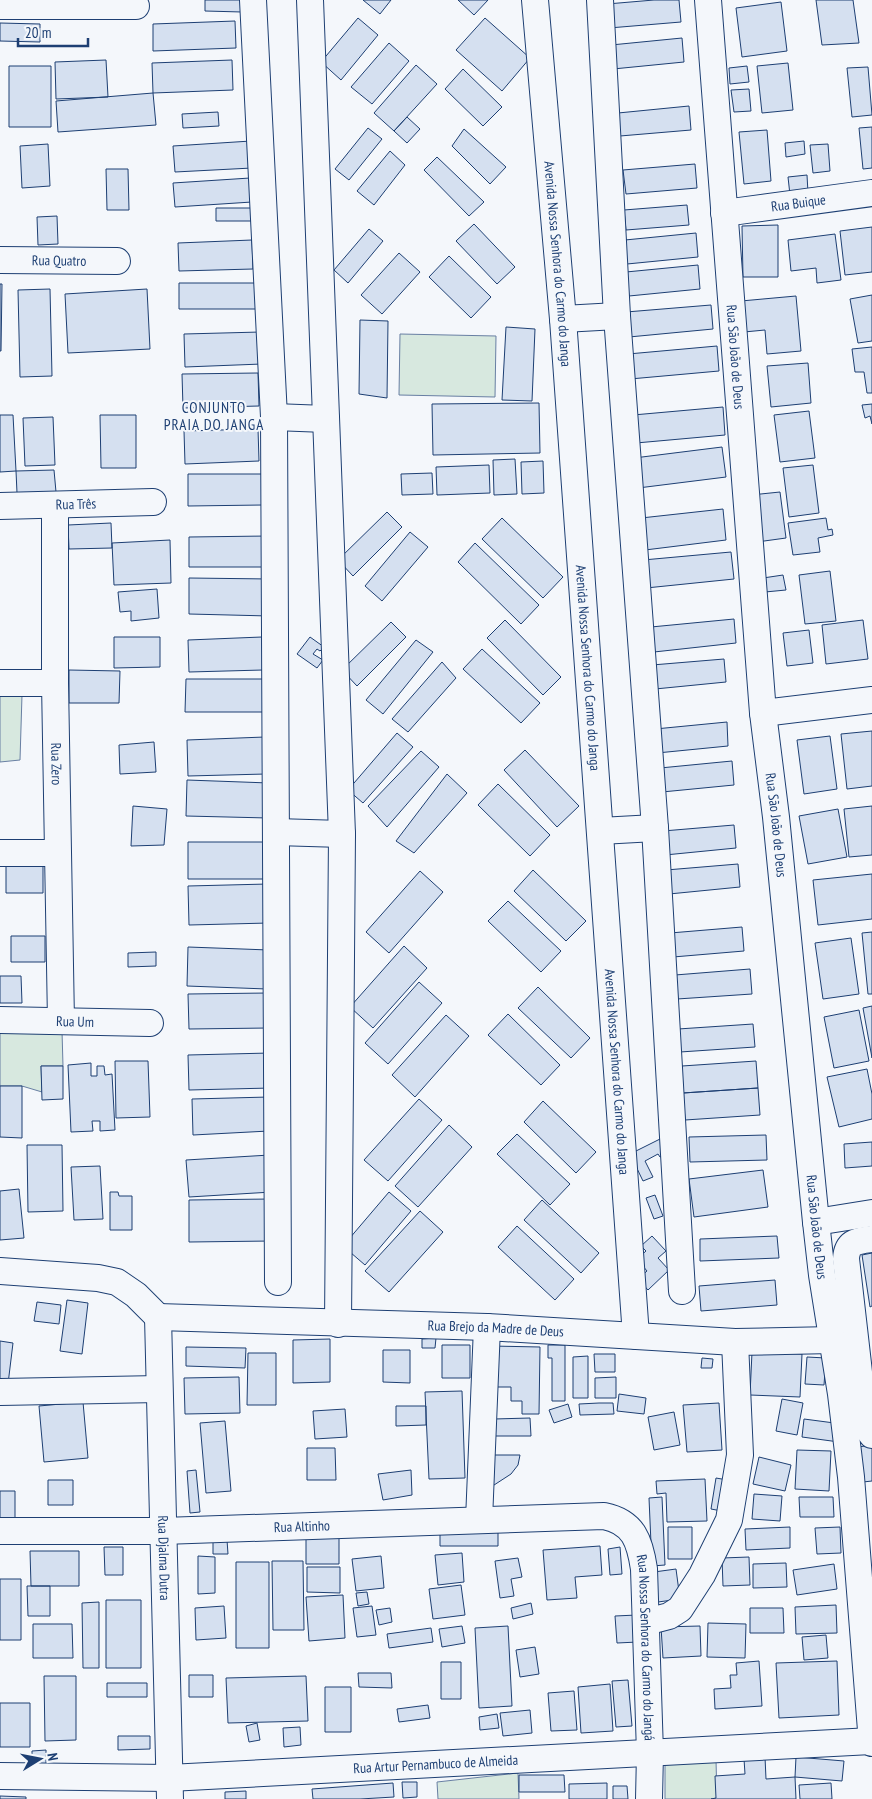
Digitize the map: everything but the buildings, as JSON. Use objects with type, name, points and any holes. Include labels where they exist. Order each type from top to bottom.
[{"type":"street","points":[[253,0],[274,418],[278,1282]]},
{"type":"street","points":[[310,0],[342,834],[338,1324]]},
{"type":"street","name":"Avenida Nossa Senhora do Carmo do Janga","points":[[535,0],[563,319],[636,1336]]},
{"type":"street","points":[[600,0],[617,316],[655,828],[682,1292]]},
{"type":"street","name":"Rua São João de Deus","points":[[708,0],[763,713],[776,817],[822,1275],[842,1394],[851,1477],[872,1742]]},
{"type":"street","points":[[0,6],[136,6]]},
{"type":"street","name":"Rua Buique","points":[[724,213],[872,193]]},
{"type":"street","name":"Rua Quatro","points":[[0,260],[117,261]]},
{"type":"street","points":[[563,319],[617,316]]},
{"type":"street","points":[[274,418],[326,419]]},
{"type":"street","name":"Rua Três","points":[[0,506],[153,502]]},
{"type":"street","name":"Rua Zero","points":[[55,505],[55,683],[61,1021]]},
{"type":"street","points":[[0,683],[55,683]]},
{"type":"street","points":[[763,713],[872,700]]},
{"type":"street","points":[[600,831],[655,828]]},
{"type":"street","points":[[276,832],[342,834]]},
{"type":"street","points":[[0,853],[57,853]]},
{"type":"street","name":"Rua Um","points":[[0,1020],[150,1023]]},
{"type":"street","points":[[816,1222],[872,1214]]},
{"type":"street","points":[[872,1239],[850,1244],[846,1250],[846,1259],[864,1416],[866,1428],[872,1435]]},
{"type":"street","points":[[0,1271],[98,1278],[117,1282],[136,1295],[158,1317]]},
{"type":"street","name":"Rua Brejo da Madre de Deus","points":[[158,1317],[487,1328],[735,1342],[833,1340]]},
{"type":"street","name":"Rua Djalma Dutra","points":[[158,1317],[158,1389],[170,1788]]},
{"type":"street","points":[[479,1520],[487,1328]]},
{"type":"street","points":[[646,1622],[669,1616],[680,1609],[702,1575],[729,1520],[740,1455],[735,1342]]},
{"type":"street","points":[[0,1392],[158,1389]]},
{"type":"street","name":"Rua Altinho","points":[[0,1531],[163,1531],[604,1516]]},
{"type":"street","name":"Rua Nossa Senhora do Carmo do Jangá","points":[[604,1516],[616,1518],[624,1523],[635,1536],[640,1548],[644,1569],[650,1753],[649,1799]]},
{"type":"street","name":"Rua Artur Pernambuco de Almeida","points":[[0,1776],[170,1788],[650,1753],[872,1742]]},
{"type":"shaded area","points":[[400,334],[496,336],[495,397],[399,395]]},
{"type":"shaded area","points":[[0,694],[22,695],[20,760],[0,762]]},
{"type":"shaded area","points":[[0,1031],[62,1031],[63,1066],[41,1066],[42,1092],[22,1086],[0,1086]]},
{"type":"shaded area","points":[[716,1760],[717,1799],[665,1799],[665,1765]]},
{"type":"shaded area","points":[[518,1773],[519,1799],[438,1799],[437,1782]]},
{"type":"district","name":"CONJUNTO PRAIA DO JANGA","points":[[214,416]]}]
